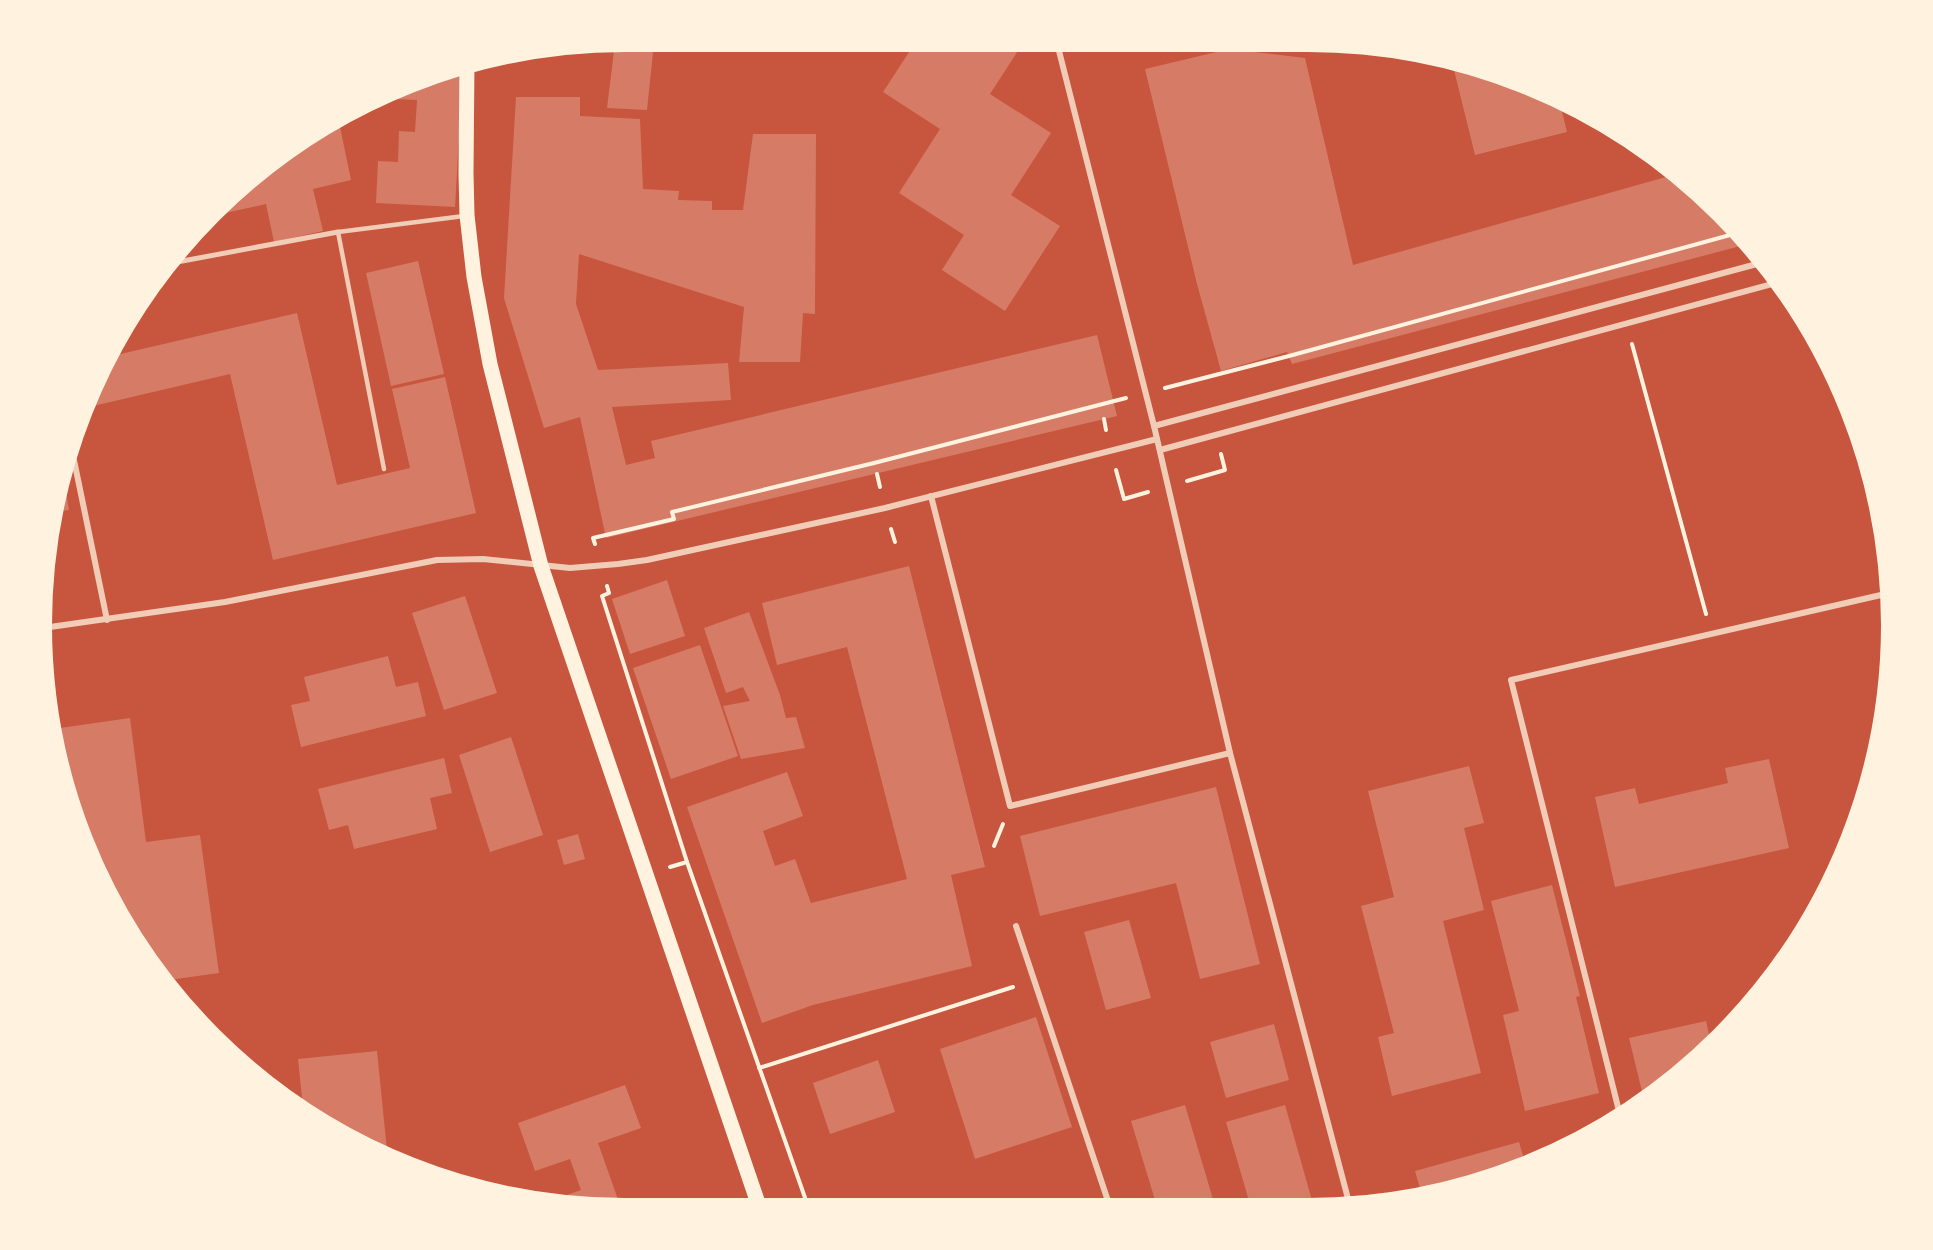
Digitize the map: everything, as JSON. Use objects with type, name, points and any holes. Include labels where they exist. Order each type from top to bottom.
[{"type":"main road","points":[[467,71],[465,173],[474,277],[487,352],[541,566],[758,1202]]},
{"type":"street","points":[[1058,48],[1160,450],[1230,753],[1349,1201]]},
{"type":"street","points":[[177,262],[338,232]]},
{"type":"street","points":[[1154,426],[1758,264]]},
{"type":"street","points":[[1160,450],[1773,284]]},
{"type":"street","points":[[48,627],[225,602],[437,560],[471,559],[570,568],[648,560],[885,508],[1157,439]]},
{"type":"street","points":[[74,457],[108,620]]},
{"type":"street","points":[[931,496],[1010,806],[1230,753]]},
{"type":"street","points":[[1619,1111],[1511,680],[1884,594]]},
{"type":"street","points":[[1016,926],[1108,1202]]},
{"type":"lane","points":[[384,469],[338,232],[467,215]]},
{"type":"path","points":[[807,1202],[687,862],[602,596],[609,593],[593,538],[670,521],[674,519],[672,512],[886,460],[1289,356],[1732,234]]},
{"type":"path","points":[[1626,324],[1712,634]]},
{"type":"path","points":[[759,1068],[1034,980]]},
{"type":"building","points":[[614,48],[653,48],[647,110],[607,108]]},
{"type":"building","points":[[912,48],[1020,48],[990,94],[1051,133],[1011,195],[1060,226],[1005,311],[942,270],[964,235],[899,193],[940,129],[883,92]]},
{"type":"building","points":[[1229,49],[1305,58],[1353,265],[1670,176],[1716,217],[1742,246],[1292,364],[1287,352],[1221,371],[1197,284],[1145,69]]},
{"type":"building","points":[[563,52],[563,53],[514,59],[550,53]]},
{"type":"building","points":[[1453,67],[1529,92],[1561,107],[1567,132],[1475,155]]},
{"type":"building","points":[[462,72],[455,207],[376,203],[378,161],[398,162],[399,131],[415,132],[417,100],[393,99],[404,92]]},
{"type":"building","points":[[516,97],[580,97],[580,116],[640,119],[643,189],[679,191],[678,200],[712,201],[712,210],[743,210],[753,134],[816,134],[815,314],[803,313],[800,362],[739,362],[744,307],[579,254],[576,304],[598,370],[728,363],[731,400],[612,407],[626,465],[655,458],[651,441],[1097,335],[1117,416],[606,538],[580,417],[544,428],[504,298]]},
{"type":"building","points":[[339,123],[351,180],[313,189],[323,231],[274,242],[266,204],[220,214],[274,167]]},
{"type":"building","points":[[418,261],[444,374],[391,386],[366,273]]},
{"type":"building","points":[[297,313],[337,485],[410,468],[392,389],[445,377],[476,513],[273,560],[230,374],[91,407],[115,355]]},
{"type":"building","points":[[65,487],[69,510],[59,511]]},
{"type":"building","points":[[909,566],[985,867],[951,875],[972,966],[813,1005],[762,1023],[687,807],[787,772],[803,816],[763,831],[775,866],[795,859],[811,903],[907,879],[847,647],[777,665],[762,603]]},
{"type":"building","points":[[667,580],[685,636],[630,654],[612,599]]},
{"type":"building","points":[[465,596],[497,693],[444,710],[412,613]]},
{"type":"building","points":[[749,612],[780,695],[786,718],[796,717],[805,748],[741,759],[723,706],[750,701],[743,687],[726,693],[704,628]]},
{"type":"building","points":[[700,645],[738,756],[671,779],[633,668]]},
{"type":"building","points":[[388,656],[396,687],[418,682],[426,716],[301,747],[291,705],[310,701],[304,677]]},
{"type":"building","points":[[130,718],[146,842],[200,835],[219,973],[170,980],[145,946],[108,880],[106,866],[102,866],[92,846],[68,774],[57,728]]},
{"type":"building","points":[[511,737],[543,835],[490,852],[459,755]]},
{"type":"building","points":[[444,758],[452,793],[430,798],[437,829],[354,849],[348,825],[329,830],[318,789]]},
{"type":"building","points":[[1769,759],[1789,848],[1615,887],[1595,797],[1635,788],[1639,804],[1728,783],[1725,768]]},
{"type":"building","points":[[1469,766],[1484,823],[1464,828],[1484,910],[1443,921],[1481,1073],[1392,1096],[1378,1037],[1394,1033],[1361,906],[1394,897],[1368,791]]},
{"type":"building","points":[[1216,787],[1260,964],[1200,979],[1176,883],[1040,916],[1020,836]]},
{"type":"building","points":[[578,834],[585,859],[564,865],[557,840]]},
{"type":"building","points":[[1552,885],[1580,996],[1576,997],[1599,1093],[1525,1111],[1503,1015],[1519,1011],[1491,901]]},
{"type":"building","points":[[1129,920],[1151,998],[1106,1010],[1084,932]]},
{"type":"building","points":[[1036,1017],[1072,1127],[975,1159],[940,1049]]},
{"type":"building","points":[[1706,1021],[1710,1039],[1643,1095],[1629,1038]]},
{"type":"building","points":[[1274,1024],[1289,1080],[1226,1098],[1210,1042]]},
{"type":"building","points":[[377,1051],[387,1150],[336,1125],[303,1104],[298,1059]]},
{"type":"building","points":[[878,1060],[895,1112],[830,1134],[813,1083]]},
{"type":"building","points":[[625,1085],[641,1128],[598,1143],[619,1202],[569,1199],[567,1195],[581,1190],[570,1159],[535,1171],[518,1123]]},
{"type":"building","points":[[1185,1105],[1214,1202],[1156,1202],[1131,1121]]},
{"type":"building","points":[[1285,1105],[1312,1202],[1245,1202],[1249,1201],[1226,1122]]},
{"type":"building","points":[[1519,1142],[1524,1159],[1531,1157],[1493,1171],[1421,1191],[1415,1171]]}]
